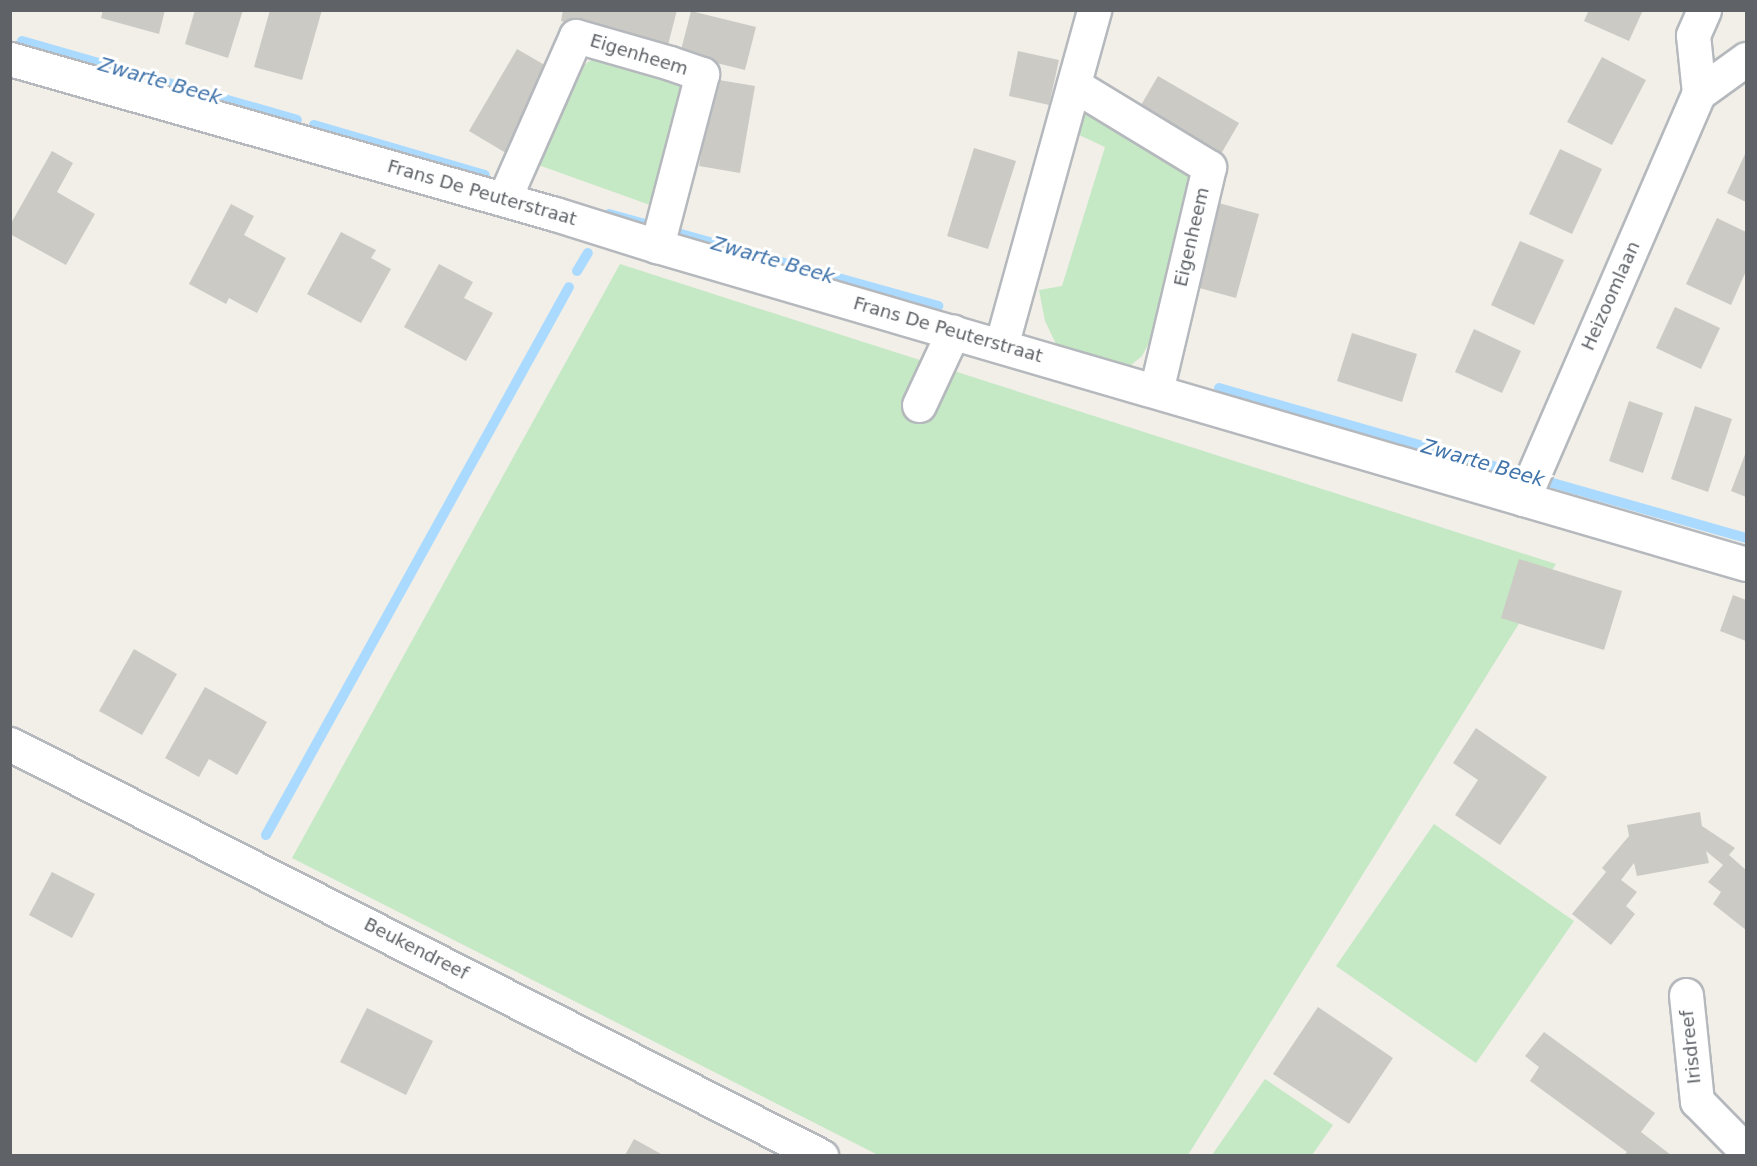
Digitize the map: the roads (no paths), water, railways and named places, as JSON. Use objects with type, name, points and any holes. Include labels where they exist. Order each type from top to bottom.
[{"type":"street","points":[[1001,346],[1094,10]]},
{"type":"street","name":"Heizoomlaan","points":[[1523,499],[1699,93],[1693,35],[1704,10]]},
{"type":"street","name":"Eigenheem","points":[[504,199],[576,36],[670,63],[702,74],[657,246]]},
{"type":"street","name":"Frans De Peuterstraat","points":[[10,59],[504,199],[657,246],[1746,564]]},
{"type":"street","points":[[1699,93],[1746,59]]},
{"type":"street","name":"Eigenheem","points":[[1074,85],[1209,167],[1156,391]]},
{"type":"street","points":[[919,405],[953,332]]},
{"type":"street","name":"Beukendreef","points":[[10,744],[821,1155]]},
{"type":"street","name":"Irisdreef","points":[[1686,995],[1697,1101],[1746,1150]]},
{"type":"waterway","name":"Zwarte Beek","points":[[22,41],[297,120]]},
{"type":"waterway","name":"Zwarte Beek","points":[[314,125],[485,175]]},
{"type":"waterway","name":"Zwarte Beek","points":[[609,214],[938,306]]},
{"type":"waterway","points":[[577,271],[588,253]]},
{"type":"waterway","points":[[266,835],[569,287]]},
{"type":"waterway","name":"Zwarte Beek","points":[[1219,388],[1746,538]]}]
